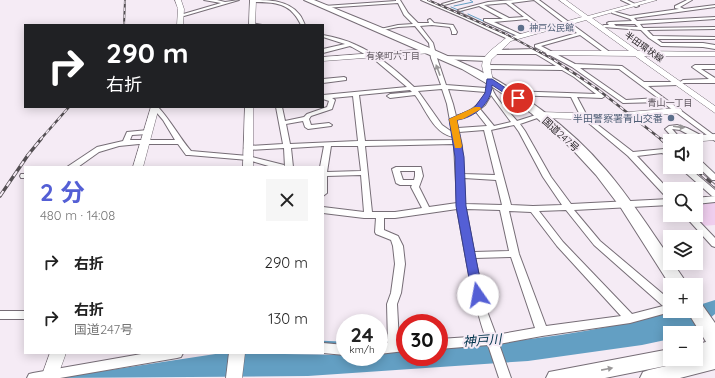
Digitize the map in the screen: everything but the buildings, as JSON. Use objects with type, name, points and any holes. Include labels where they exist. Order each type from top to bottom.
[{"type":"highway","name":"国道247号","points":[[308,0],[434,53],[489,85],[509,93],[541,115],[576,146],[601,172],[626,205],[674,278]]},
{"type":"highway","points":[[700,318],[713,339]]},
{"type":"main road","points":[[703,347],[713,339]]},
{"type":"main road","points":[[554,378],[585,374],[663,358]]},
{"type":"main road","points":[[650,378],[715,361]]},
{"type":"street","points":[[178,0],[182,15],[180,24]]},
{"type":"street","points":[[206,0],[226,3]]},
{"type":"street","points":[[182,15],[237,0]]},
{"type":"street","points":[[324,7],[406,0]]},
{"type":"street","points":[[435,0],[478,16]]},
{"type":"street","points":[[444,4],[461,0]]},
{"type":"street","points":[[483,0],[488,3]]},
{"type":"street","points":[[460,10],[488,3],[532,0]]},
{"type":"street","points":[[536,0],[608,53]]},
{"type":"street","name":"半田環状線","points":[[562,0],[604,26],[680,82],[715,105]]},
{"type":"street","name":"半田環状線","points":[[566,0],[640,53]]},
{"type":"street","points":[[623,0],[637,6]]},
{"type":"street","points":[[690,0],[678,7],[715,25]]},
{"type":"street","points":[[252,24],[253,1],[268,1],[285,6],[297,14],[303,24]]},
{"type":"street","points":[[399,1],[406,14],[426,35],[434,53],[444,87],[456,136],[461,176],[461,206],[470,255],[482,311],[505,376]]},
{"type":"street","points":[[417,2],[424,1],[472,20],[511,39]]},
{"type":"street","points":[[649,1],[637,6],[542,29],[511,39],[502,44],[485,63],[489,85],[500,105],[526,136],[547,176],[568,208],[597,243],[663,301]]},
{"type":"street","points":[[506,2],[542,29]]},
{"type":"street","points":[[480,5],[508,20]]},
{"type":"street","points":[[630,17],[715,6]]},
{"type":"street","points":[[700,8],[715,14]]},
{"type":"street","points":[[614,12],[630,17],[661,44],[703,45],[715,47]]},
{"type":"street","points":[[489,22],[527,18]]},
{"type":"street","points":[[614,26],[609,23],[715,18]]},
{"type":"street","points":[[483,19],[520,36]]},
{"type":"street","points":[[395,22],[413,22],[451,26],[456,32],[454,33]]},
{"type":"street","points":[[378,30],[413,22]]},
{"type":"street","points":[[604,26],[642,29],[715,28]]},
{"type":"street","points":[[701,29],[713,38]]},
{"type":"street","points":[[580,33],[537,46],[574,66],[625,102],[663,100]]},
{"type":"street","points":[[325,37],[352,44],[374,56],[414,90],[443,130],[450,136],[456,136]]},
{"type":"street","points":[[652,37],[713,38]]},
{"type":"street","points":[[324,41],[336,39]]},
{"type":"street","points":[[324,51],[352,44]]},
{"type":"street","points":[[495,52],[715,54]]},
{"type":"street","points":[[509,93],[602,96],[563,68],[536,52]]},
{"type":"street","points":[[324,59],[434,53],[487,59]]},
{"type":"street","points":[[574,66],[620,66],[678,111],[705,137]]},
{"type":"street","points":[[486,67],[563,68]]},
{"type":"street","points":[[643,84],[715,81],[695,67],[715,67]]},
{"type":"street","points":[[324,81],[344,79]]},
{"type":"street","name":"半田環状線","points":[[680,82],[715,110]]},
{"type":"street","points":[[324,97],[356,96],[444,87],[489,85]]},
{"type":"street","points":[[453,119],[460,118],[477,109],[483,102],[489,85]]},
{"type":"street","points":[[390,96],[414,90]]},
{"type":"street","points":[[573,95],[584,116],[631,154],[663,188]]},
{"type":"street","points":[[324,97],[332,101],[356,96]]},
{"type":"street","points":[[356,96],[365,173],[368,215]]},
{"type":"street","points":[[283,123],[306,119],[309,115],[330,108],[330,103],[332,101]]},
{"type":"street","points":[[138,166],[155,108]]},
{"type":"street","points":[[156,108],[166,119],[180,142],[189,153],[273,166]]},
{"type":"street","points":[[248,163],[249,108]]},
{"type":"street","points":[[279,108],[287,146],[289,166]]},
{"type":"street","points":[[477,109],[490,128],[514,254],[542,331]]},
{"type":"street","points":[[248,148],[361,143],[456,136],[516,123],[541,115],[614,116],[678,111]]},
{"type":"street","points":[[306,119],[308,127],[329,125]]},
{"type":"street","points":[[673,134],[669,128],[682,127],[698,134]]},
{"type":"street","points":[[126,143],[129,133],[148,132]]},
{"type":"street","points":[[73,166],[88,158],[98,150],[126,143],[180,142]]},
{"type":"street","points":[[324,168],[328,144]]},
{"type":"street","points":[[631,154],[663,151]]},
{"type":"street","points":[[703,167],[715,178]]},
{"type":"street","points":[[324,174],[365,173]]},
{"type":"street","points":[[691,174],[715,194]]},
{"type":"street","points":[[461,176],[499,178]]},
{"type":"street","points":[[416,182],[415,187],[427,211]]},
{"type":"street","points":[[703,200],[715,199]]},
{"type":"street","points":[[324,210],[368,215],[395,215],[461,206],[533,209],[663,202]]},
{"type":"street","points":[[533,209],[560,244],[630,319]]},
{"type":"street","points":[[380,215],[379,232],[395,238],[399,255],[400,271],[396,294],[392,304],[396,329]]},
{"type":"street","points":[[695,222],[715,244]]},
{"type":"street","points":[[470,255],[514,254]]},
{"type":"street","points":[[448,343],[493,340],[542,331],[630,319],[663,309]]},
{"type":"street","points":[[0,315],[24,315]]},
{"type":"street","points":[[324,348],[336,349]]},
{"type":"street","points":[[50,375],[58,354]]},
{"type":"street","points":[[34,378],[172,354]]},
{"type":"street","points":[[234,378],[237,354]]},
{"type":"shaded area","points":[[715,202],[715,225],[701,226],[697,222],[703,222],[703,203]]},
{"type":"water","points":[[715,300],[715,314],[700,326],[663,326],[663,340],[642,345],[528,361],[308,376],[57,378],[215,354],[336,355],[336,366],[388,366],[388,352],[396,352],[396,366],[448,366],[448,347],[526,340],[623,324],[663,314],[663,318],[703,318],[703,304]]},
{"type":"waterway","points":[[454,6],[473,2],[470,0]]},
{"type":"waterway","points":[[451,7],[463,12]]},
{"type":"waterway","points":[[468,14],[514,35]]},
{"type":"waterway","points":[[324,342],[336,343]]},
{"type":"railway","points":[[124,24],[125,0]]},
{"type":"railway","points":[[428,0],[506,34],[556,61]]},
{"type":"railway","points":[[554,60],[596,88],[662,140]]},
{"type":"railway","points":[[40,140],[68,108]]},
{"type":"railway","points":[[0,196],[28,155],[41,139]]},
{"type":"railway","points":[[701,174],[715,186]]},
{"type":"slow traffic","points":[[458,146],[453,119],[460,118],[477,109]]},
{"type":"place","name":"神戸公民館","points":[[521,28]]},
{"type":"place","name":"半田警察署青山交番","points":[[671,118]]},
{"type":"district","name":"有楽町六丁目","points":[[393,56]]},
{"type":"district","name":"青山一丁目","points":[[670,103]]},
{"type":"route","points":[[478,295],[461,206],[461,176],[453,119],[460,118],[476,110],[489,93],[489,80],[518,98]]},
{"type":"water label","name":"神戸川","points":[[482,340]]}]
